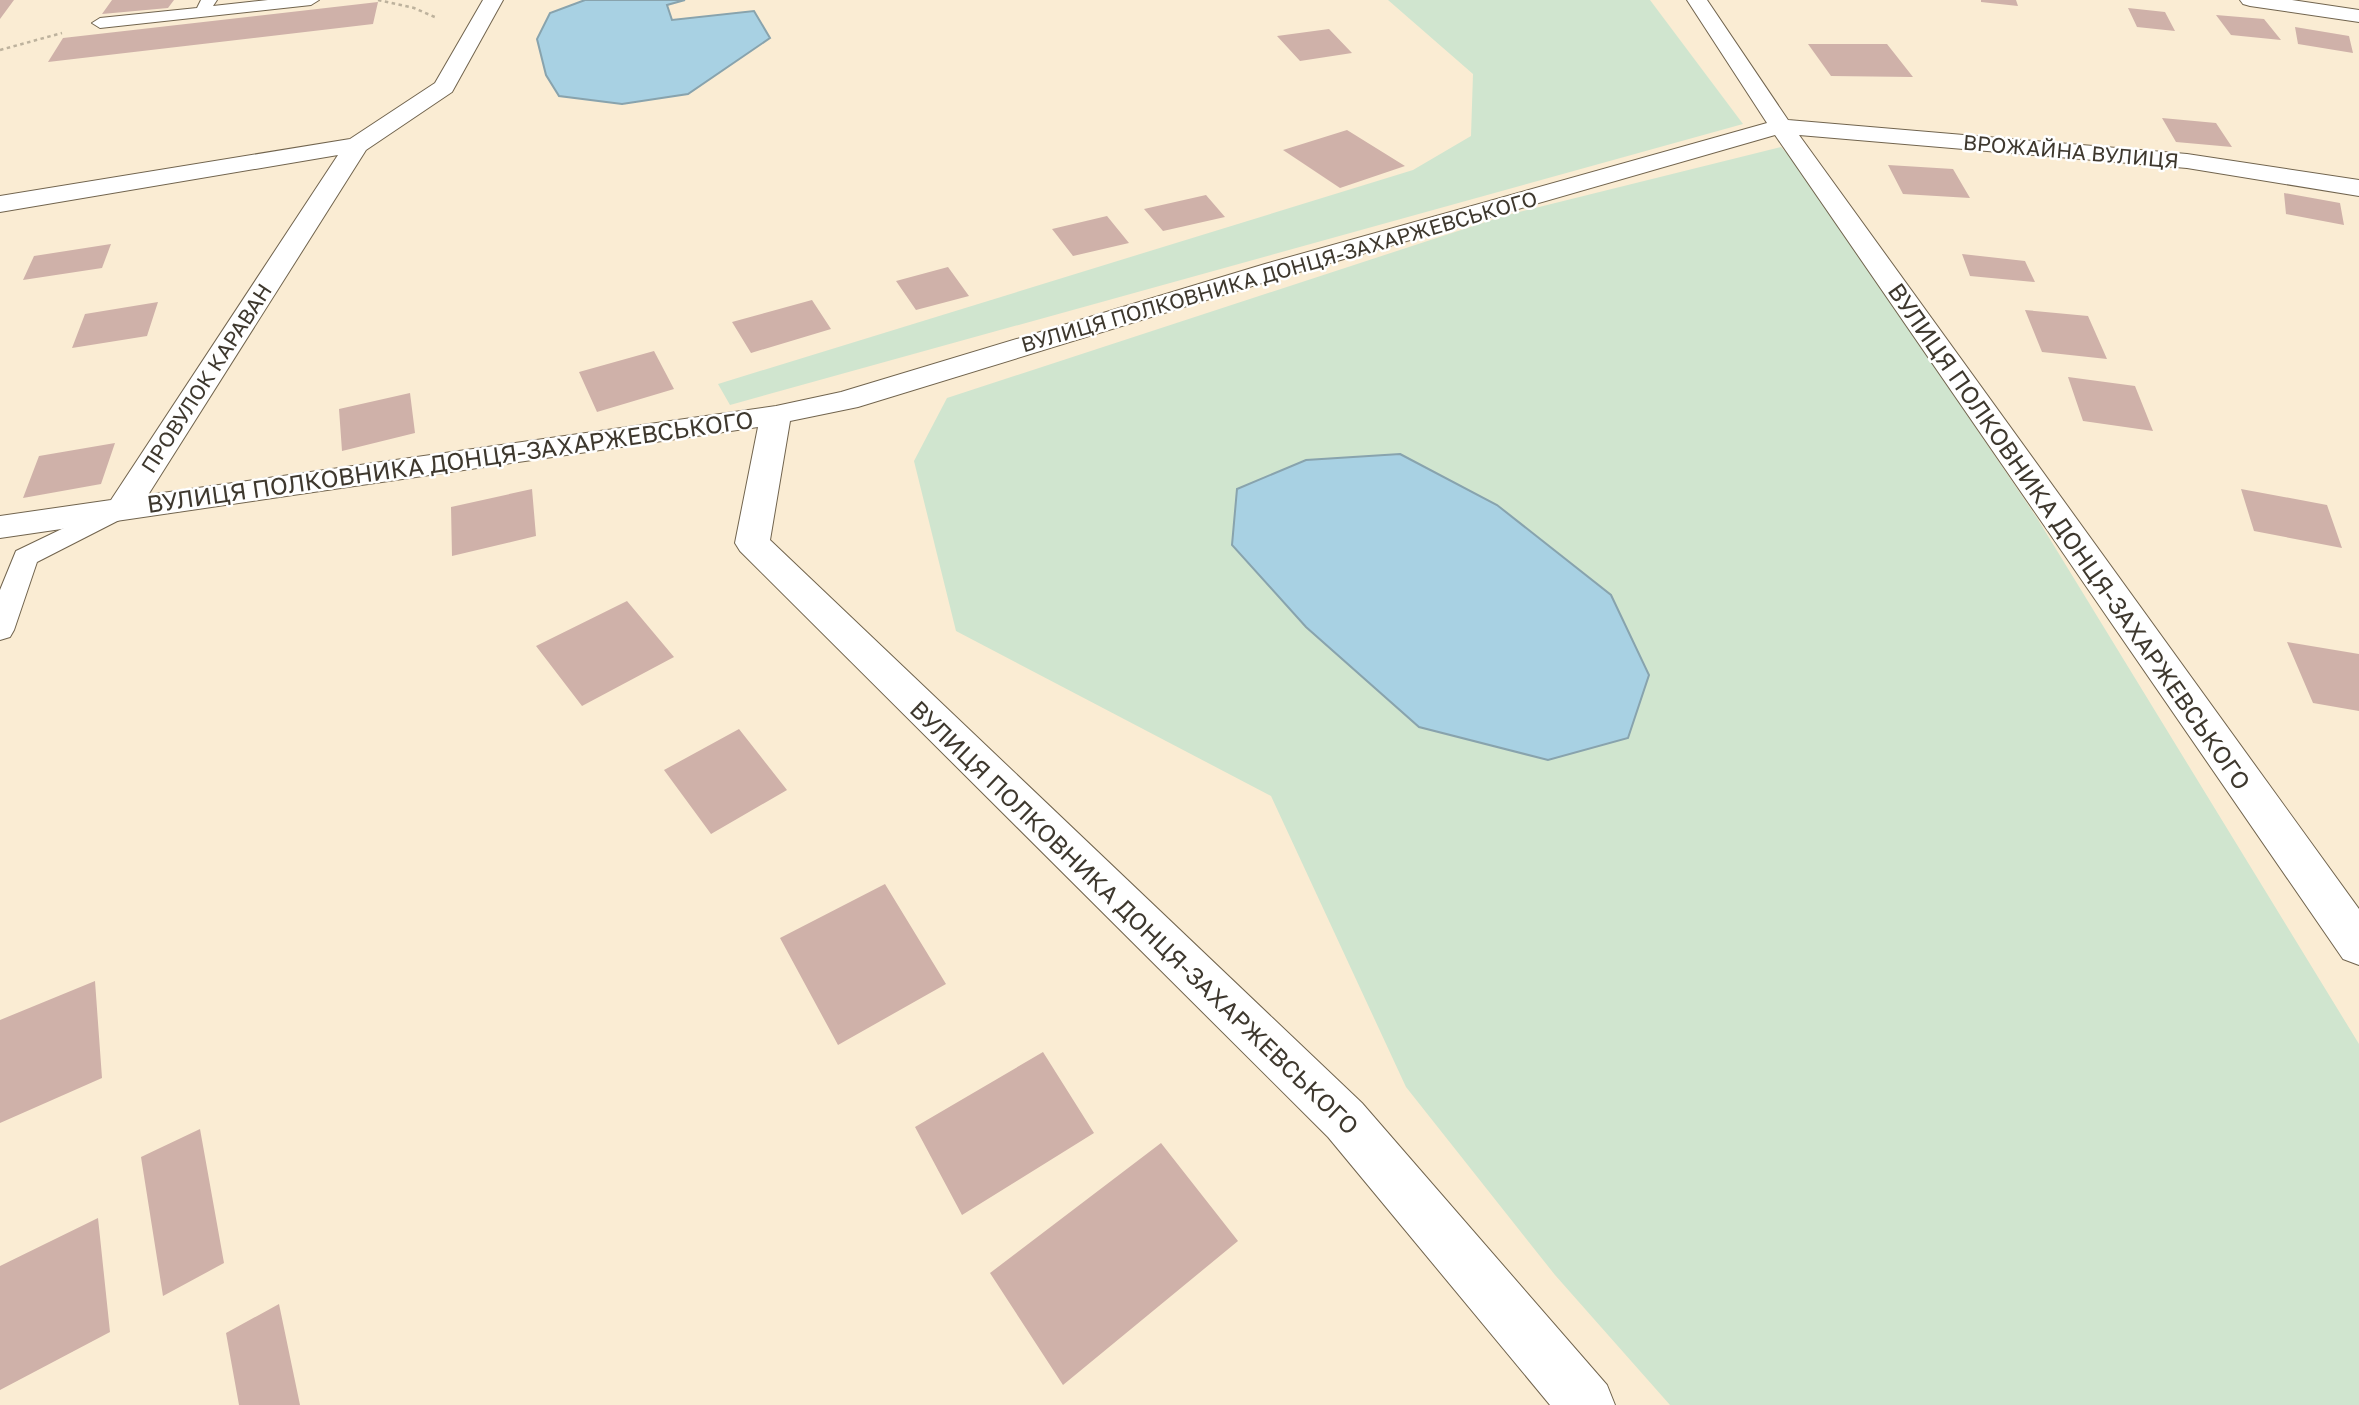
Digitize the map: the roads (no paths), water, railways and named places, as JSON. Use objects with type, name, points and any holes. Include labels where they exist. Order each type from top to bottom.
[{"type":"street","name":"ПРОВУЛОК КАРАВАН","points":[[123,508],[357,145],[444,87],[493,0]]},
{"type":"street","name":"ВУЛИЦЯ ПОЛКОВНИКА ДОНЦЯ-ЗАХАРЖЕВСЬКОГО","points":[[1697,0],[1781,126],[2359,945]]},
{"type":"street","points":[[2250,0],[2359,16]]},
{"type":"street","name":"ВУЛИЦЯ ПОЛКОВНИКА ДОНЦЯ-ЗАХАРЖЕВСЬКОГО","points":[[123,508],[776,415],[847,400],[1275,270],[1781,126]]},
{"type":"street","name":"ВРОЖАЙНА ВУЛИЦЯ","points":[[1781,126],[2187,161],[2359,188]]},
{"type":"street","name":"ПРОВУЛОК КАРАВАН","points":[[0,204],[357,145]]},
{"type":"street","name":"ВУЛИЦЯ ПОЛКОВНИКА ДОНЦЯ-ЗАХАРЖЕВСЬКОГО","points":[[776,415],[752,543],[1345,1120],[1587,1405]]},
{"type":"street","points":[[0,527],[123,508]]},
{"type":"lane","points":[[100,23],[205,6],[311,0]]},
{"type":"lane","points":[[0,629],[25,556],[123,508]]},
{"type":"water","points":[[585,0],[685,0],[667,5],[672,20],[754,11],[770,38],[688,94],[622,104],[559,96],[546,75],[537,39],[550,13]]},
{"type":"water","points":[[1400,454],[1497,505],[1611,595],[1649,675],[1628,738],[1548,760],[1419,727],[1306,627],[1232,545],[1237,489],[1306,460]]}]
